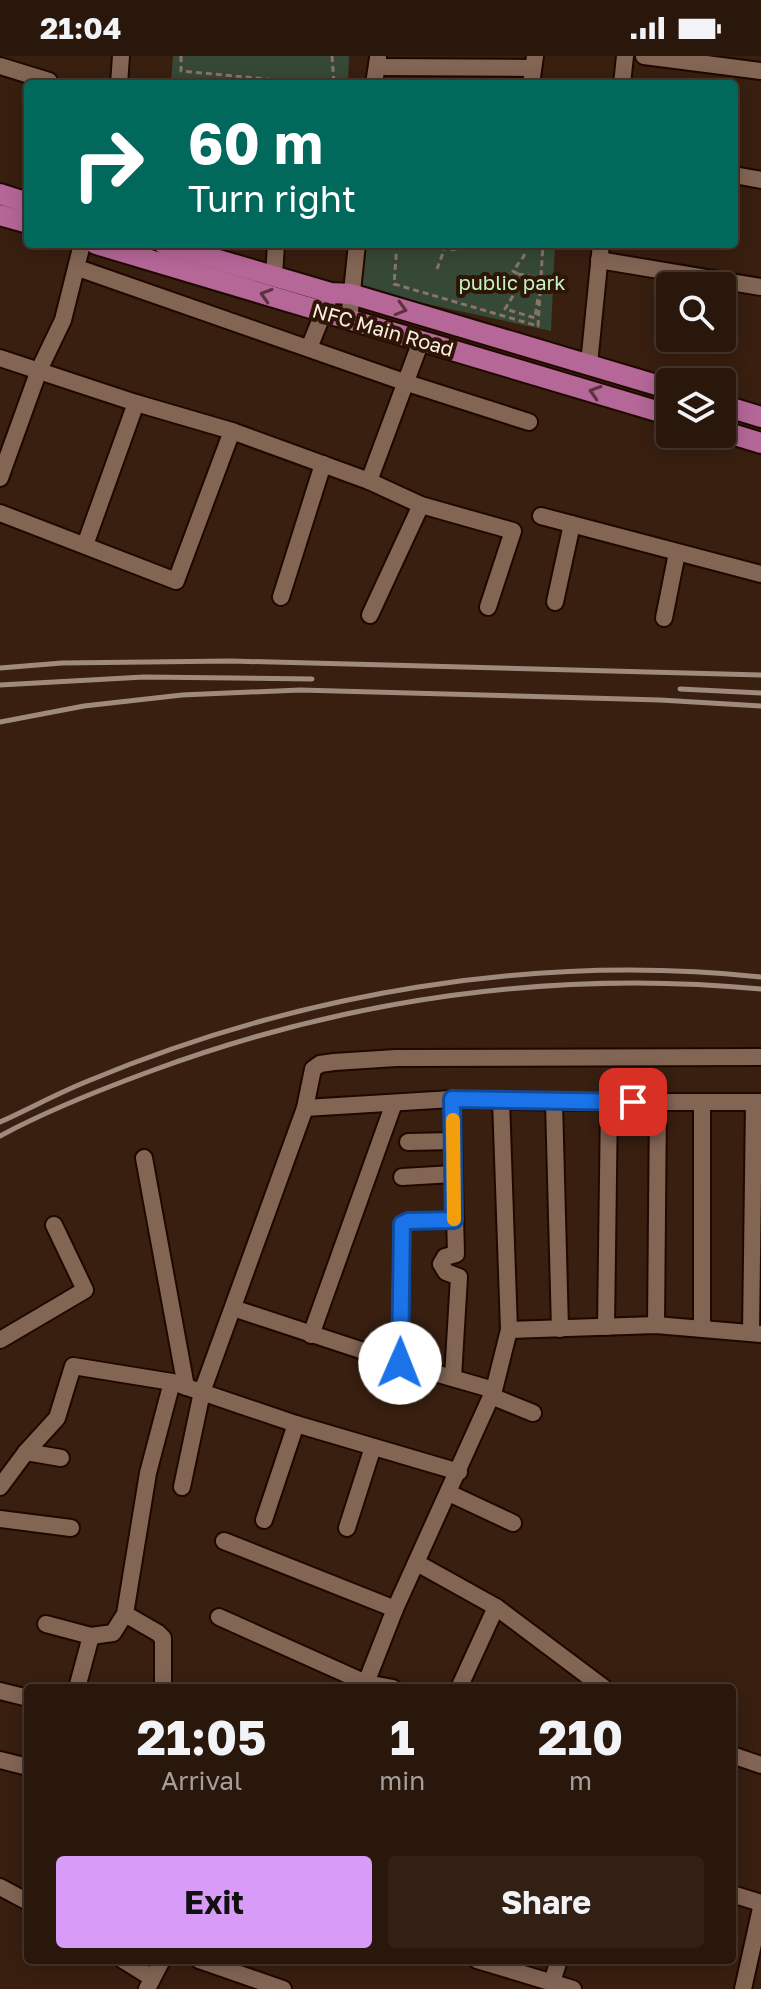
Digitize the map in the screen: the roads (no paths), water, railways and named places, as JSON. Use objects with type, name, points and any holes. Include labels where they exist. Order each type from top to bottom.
[{"type":"main road","points":[[0,194],[24,202]]},
{"type":"main road","points":[[0,215],[24,222]]},
{"type":"main road","name":"NFC Main Road","points":[[109,248],[656,411]]},
{"type":"main road","name":"NFC Main Road","points":[[178,248],[656,385]]},
{"type":"main road","points":[[736,409],[761,417]]},
{"type":"main road","points":[[736,435],[761,443]]},
{"type":"street","points":[[119,80],[121,56]]},
{"type":"street","points":[[622,80],[625,56]]},
{"type":"street","points":[[644,56],[761,71]]},
{"type":"street","points":[[0,66],[46,80]]},
{"type":"street","points":[[376,69],[533,69]]},
{"type":"street","points":[[738,176],[761,180]]},
{"type":"street","points":[[0,478],[39,370],[63,320],[81,248]]},
{"type":"street","points":[[274,276],[276,248]]},
{"type":"street","points":[[309,348],[323,312],[341,293],[356,248]]},
{"type":"street","points":[[589,364],[600,252],[761,287]]},
{"type":"street","points":[[78,268],[404,382],[529,422]]},
{"type":"street","points":[[341,293],[349,320]]},
{"type":"street","points":[[369,481],[421,341]]},
{"type":"street","points":[[0,358],[232,431],[369,481],[421,505],[513,531],[488,607]]},
{"type":"street","points":[[85,545],[136,403]]},
{"type":"street","points":[[0,513],[176,581],[232,431]]},
{"type":"street","points":[[281,597],[323,464]]},
{"type":"street","points":[[370,615],[421,505]]},
{"type":"street","points":[[541,516],[761,574]]},
{"type":"street","points":[[555,602],[572,524]]},
{"type":"street","points":[[664,618],[677,553]]},
{"type":"street","points":[[46,1624],[91,1636],[113,1633],[125,1614],[148,1473],[187,1387],[233,1308],[305,1108],[313,1069],[320,1064],[334,1062],[396,1058],[761,1057]]},
{"type":"street","points":[[305,1108],[452,1099],[757,1102],[756,1334],[656,1325],[509,1330]]},
{"type":"street","points":[[452,1099],[456,1254],[445,1257],[441,1264],[446,1272],[459,1277],[453,1377]]},
{"type":"street","points":[[365,1684],[395,1609],[492,1393],[509,1330],[501,1100]]},
{"type":"street","points":[[554,1102],[560,1329]]},
{"type":"street","points":[[606,1327],[609,1102]]},
{"type":"street","points":[[656,1325],[658,1102]]},
{"type":"street","points":[[702,1102],[702,1328]]},
{"type":"street","points":[[311,1335],[394,1103]]},
{"type":"street","points":[[408,1142],[453,1141]]},
{"type":"street","points":[[144,1158],[187,1387],[182,1487]]},
{"type":"street","points":[[402,1177],[453,1174]]},
{"type":"street","points":[[400,1363],[402,1224],[408,1221],[454,1220]]},
{"type":"street","points":[[0,1340],[85,1290],[54,1225]]},
{"type":"street","points":[[233,1308],[400,1363],[453,1377],[533,1413]]},
{"type":"street","points":[[0,1487],[57,1418],[73,1366],[187,1387],[296,1424],[459,1472]]},
{"type":"street","points":[[264,1520],[296,1424]]},
{"type":"street","points":[[347,1528],[373,1447]]},
{"type":"street","points":[[26,1452],[61,1458]]},
{"type":"street","points":[[449,1493],[513,1523]]},
{"type":"street","points":[[0,1519],[71,1528]]},
{"type":"street","points":[[224,1541],[395,1609]]},
{"type":"street","points":[[417,1563],[496,1607],[599,1684]]},
{"type":"street","points":[[461,1684],[496,1607]]},
{"type":"street","points":[[125,1614],[163,1638],[163,1684]]},
{"type":"street","points":[[219,1617],[363,1684]]},
{"type":"street","points":[[78,1684],[91,1636]]},
{"type":"street","points":[[0,1691],[24,1697]]},
{"type":"street","points":[[736,1756],[761,1765]]},
{"type":"street","points":[[0,1760],[24,1766]]},
{"type":"street","points":[[0,1887],[24,1900]]},
{"type":"street","points":[[736,1896],[761,1905],[743,1989]]},
{"type":"street","points":[[128,1964],[150,1984],[160,1964]]},
{"type":"street","points":[[211,1964],[283,1989]]},
{"type":"street","points":[[491,1964],[573,1989]]},
{"type":"street","points":[[552,1982],[558,1964]]},
{"type":"railway","points":[[0,668],[62,663],[231,661],[761,675]]},
{"type":"railway","points":[[0,685],[144,677],[312,679]]},
{"type":"railway","points":[[680,689],[761,693]]},
{"type":"railway","points":[[0,722],[84,706],[182,695],[300,690],[660,700],[761,706]]},
{"type":"railway","points":[[0,1122],[77,1086],[168,1050],[250,1024],[334,1003],[418,987],[503,976],[589,971],[675,971],[761,977]]},
{"type":"railway","points":[[0,1136],[74,1101],[151,1071],[299,1025],[375,1008],[528,987],[605,983],[761,989]]},
{"type":"park label","name":"public park","points":[[512,283]]}]
